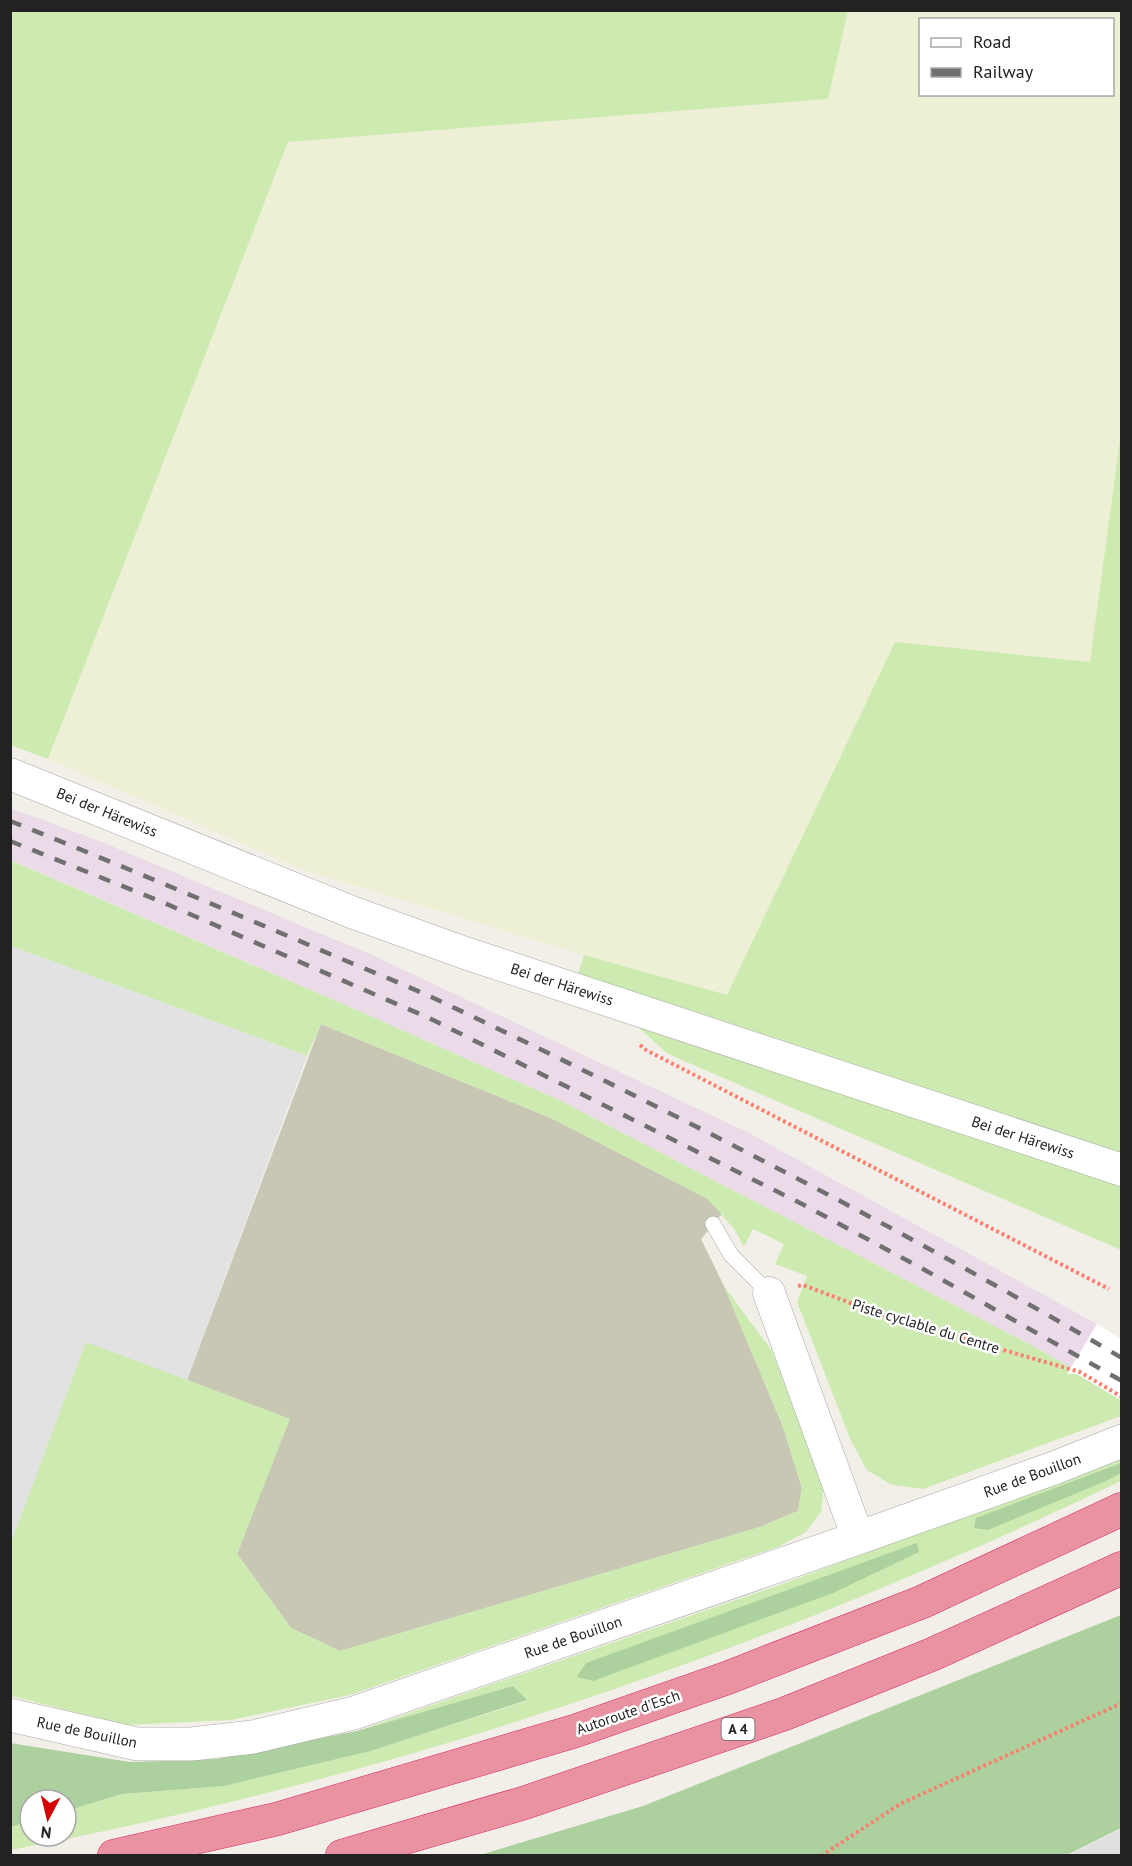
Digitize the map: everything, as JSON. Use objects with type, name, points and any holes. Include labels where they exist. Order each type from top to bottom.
[{"type":"highway","name":"Autoroute d'Esch","points":[[114,1856],[277,1820],[586,1727],[727,1678],[922,1602],[1122,1509]]},
{"type":"highway","name":"A 4","points":[[342,1856],[524,1803],[784,1713],[933,1654],[1122,1568]]},
{"type":"street","name":"Bei der Härewiss","points":[[10,774],[354,913],[465,953],[1122,1170]]},
{"type":"street","points":[[769,1293],[858,1538]]},
{"type":"street","name":"Rue de Bouillon","points":[[10,1715],[137,1744],[192,1744],[253,1737],[354,1713],[858,1538],[1054,1468],[1122,1441]]},
{"type":"lane","points":[[713,1224],[731,1255],[769,1293]]},
{"type":"path","points":[[637,1042],[646,1050],[1109,1289]]},
{"type":"path","name":"Piste cyclable du Centre","points":[[769,1293],[803,1285],[885,1316],[1080,1372],[1122,1397]]},
{"type":"path","points":[[821,1856],[900,1804],[1122,1703]]},
{"type":"shaded area","points":[[848,11],[1121,11],[1122,432],[1090,662],[895,642],[727,995],[584,955],[303,870],[48,759],[288,142],[827,99]]},
{"type":"shaded area","points":[[10,808],[97,840],[372,955],[749,1133],[1097,1324],[1071,1368],[1037,1348],[559,1100],[11,860]]},
{"type":"shaded area","points":[[11,946],[307,1056],[187,1380],[86,1342],[11,1543]]},
{"type":"shaded area","points":[[321,1024],[551,1118],[708,1199],[722,1214],[701,1239],[724,1286],[783,1427],[802,1488],[798,1511],[760,1527],[340,1651],[291,1628],[237,1554],[289,1419],[187,1380]]},
{"type":"shaded area","points":[[1121,1829],[1121,1855],[1067,1856]]},
{"type":"green space","points":[[10,11],[848,11],[828,99],[288,142],[48,759],[10,745]]},
{"type":"green space","points":[[1121,432],[1121,1250],[668,1054],[578,974],[584,955],[727,995],[895,642],[1090,662]]},
{"type":"green space","points":[[10,860],[559,1100],[1037,1348],[1071,1368],[1068,1373],[1077,1374],[1121,1400],[1121,1416],[923,1489],[892,1485],[867,1470],[851,1441],[797,1302],[807,1276],[775,1264],[784,1244],[753,1229],[744,1247],[735,1230],[708,1199],[551,1118],[321,1024],[307,1056],[11,946]]},
{"type":"green space","points":[[724,1286],[772,1351],[824,1487],[821,1512],[806,1532],[780,1546],[350,1695],[231,1720],[126,1725],[11,1696],[10,1543],[86,1341],[290,1419],[237,1554],[291,1628],[340,1651],[760,1527],[798,1511],[802,1488],[783,1427]]},
{"type":"green space","points":[[1121,1459],[1121,1481],[853,1600],[716,1653],[578,1702],[438,1746],[297,1785],[155,1820],[78,1836],[78,1807],[122,1794],[224,1786],[371,1751],[526,1701],[513,1686],[357,1731],[782,1584]]},
{"type":"green space","points":[[1121,1463],[1121,1473],[1106,1481],[988,1530],[974,1528],[976,1518]]},
{"type":"green space","points":[[917,1543],[919,1552],[833,1593],[593,1681],[577,1677],[586,1663]]},
{"type":"green space","points":[[1121,1615],[1121,1828],[1067,1855],[480,1855],[643,1806]]},
{"type":"green space","points":[[513,1686],[527,1700],[371,1751],[224,1786],[122,1794],[78,1807],[78,1788],[18,1788],[18,1825],[11,1827],[10,1743],[130,1762],[217,1759],[357,1731]]},
{"type":"green space","points":[[18,1825],[18,1848],[21,1848],[11,1850],[11,1827]]},
{"type":"pier","points":[[1097,1324],[1121,1339],[1121,1400],[1077,1374],[1067,1374]]},
{"type":"railway","points":[[10,821],[407,986],[527,1043],[785,1172],[955,1263],[1122,1358]]},
{"type":"railway","points":[[10,841],[162,902],[429,1018],[804,1205],[1122,1381]]}]
